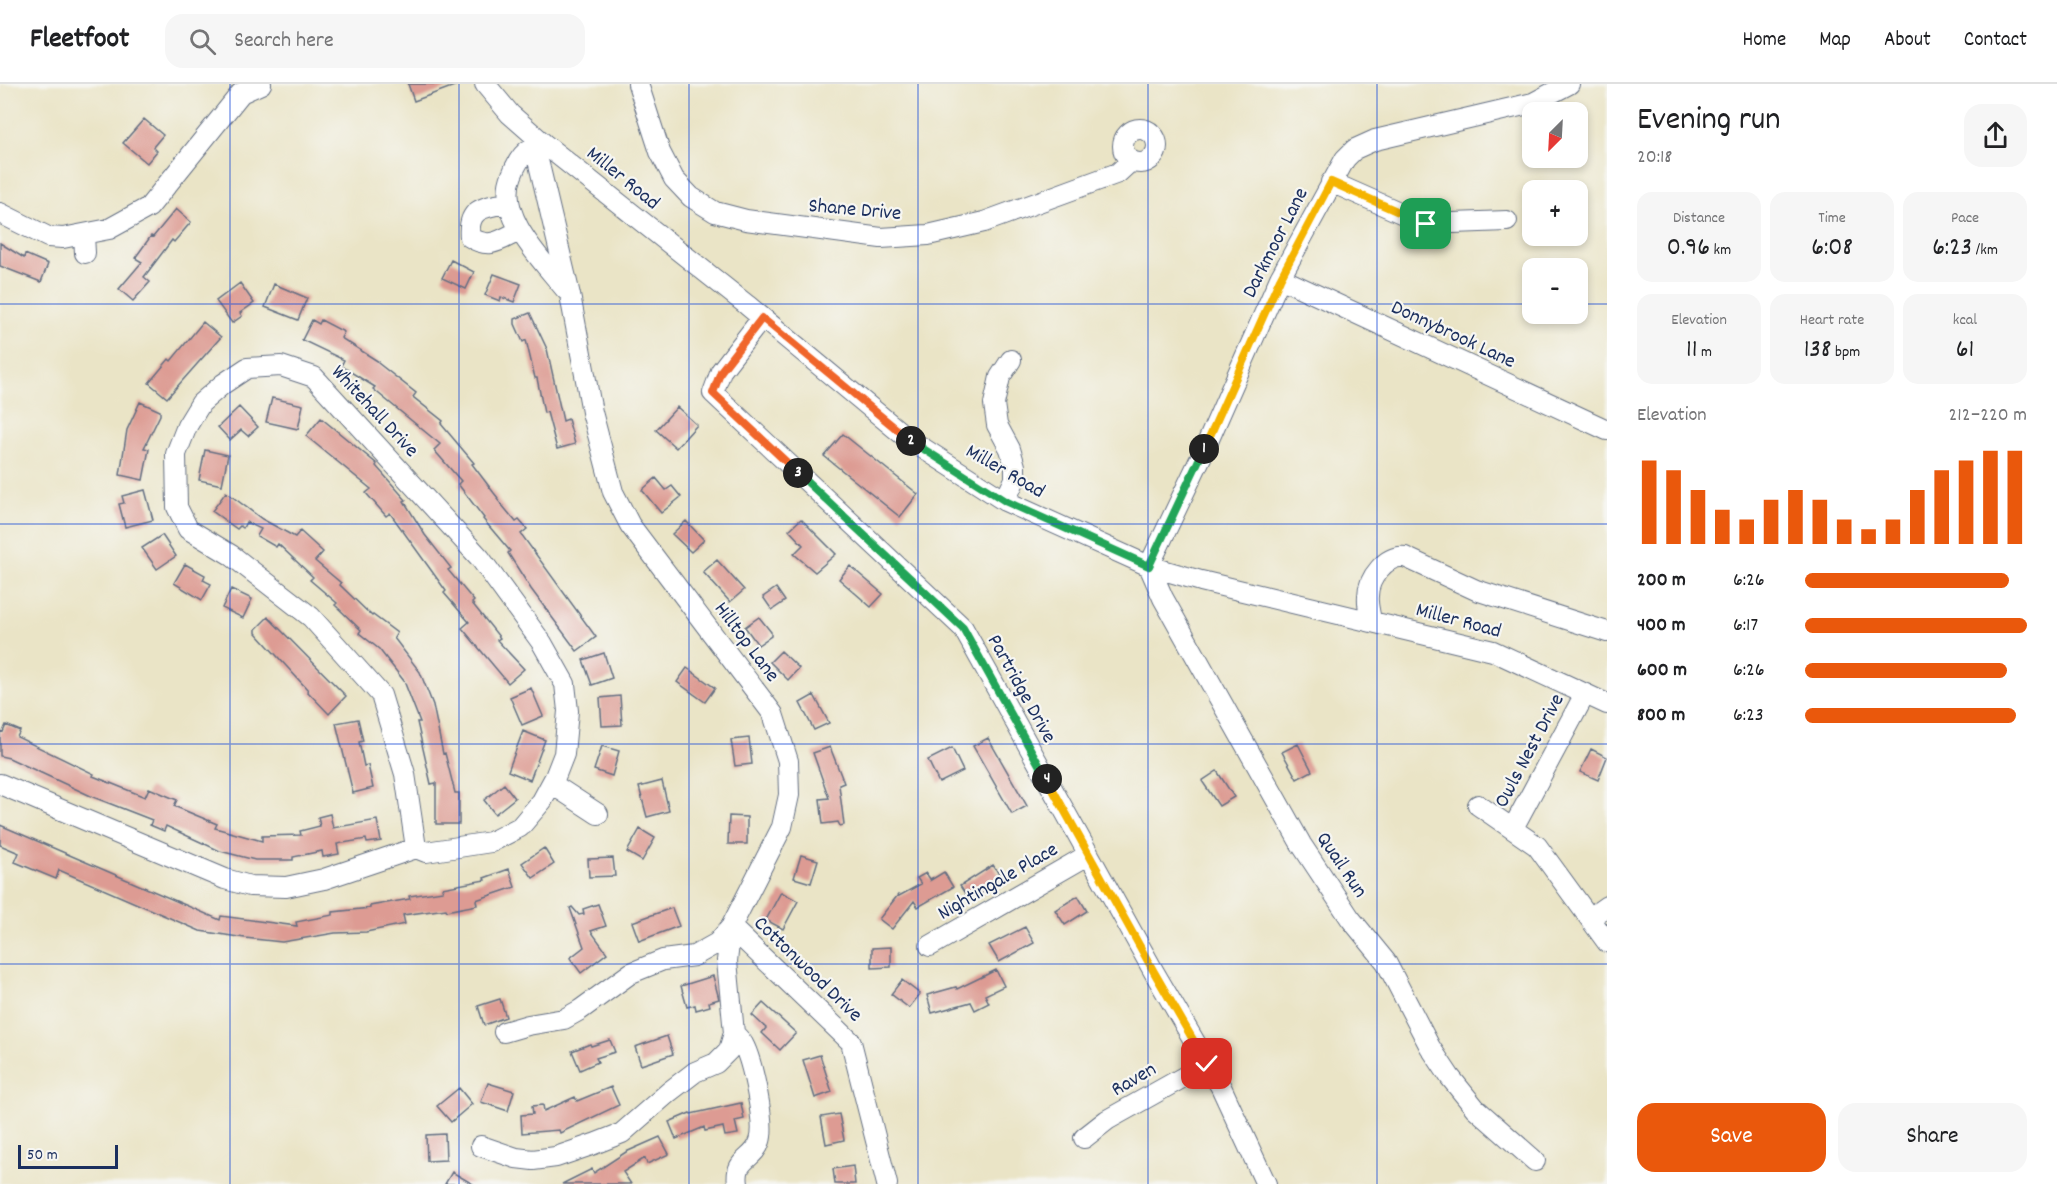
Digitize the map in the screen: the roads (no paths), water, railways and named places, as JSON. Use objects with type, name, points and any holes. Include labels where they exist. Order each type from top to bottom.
[{"type":"street","name":"Miller Road","points":[[485,84],[510,114],[543,143],[762,318],[907,438],[1005,501],[1149,566],[1201,582],[1493,651],[1607,704]]},
{"type":"street","name":"Shane Drive","points":[[638,84],[660,152],[674,178],[691,196],[715,212],[746,220],[881,238],[928,235],[984,222],[1118,173],[1131,161]]},
{"type":"street","name":"Darkmoor Lane","points":[[1149,566],[1280,279],[1345,159],[1355,149],[1375,140],[1533,103],[1569,84]]},
{"type":"street","points":[[0,213],[48,237],[63,238],[84,244],[149,207],[241,93],[251,86]]},
{"type":"street","points":[[543,143],[526,152],[515,167],[508,184],[509,203],[519,231],[570,295]]},
{"type":"street","name":"Hilltop Lane","points":[[504,1032],[564,1019],[631,973],[663,960],[694,957],[717,943],[731,927],[782,827],[789,795],[788,761],[773,714],[630,525],[613,492],[592,412],[570,295],[538,160],[543,143]]},
{"type":"street","points":[[1331,182],[1426,224],[1507,221]]},
{"type":"street","points":[[509,203],[483,207],[473,215],[469,226],[470,237],[480,243],[492,243],[519,231]]},
{"type":"street","name":"Donnybrook Lane","points":[[1280,279],[1607,430]]},
{"type":"street","name":"Partridge Drive","points":[[762,318],[721,371],[713,393],[963,628],[1088,855],[1221,1087],[1266,1184]]},
{"type":"street","points":[[1005,501],[1015,479],[1015,466],[1010,448],[997,424],[994,404],[1000,377],[1011,360]]},
{"type":"street","name":"Whitehall Drive","points":[[0,784],[225,879],[250,886],[286,887],[324,879],[416,848],[426,852],[491,842],[520,827],[542,801],[552,784],[564,754],[568,711],[565,684],[542,643],[480,558],[314,376],[281,366],[247,368],[201,403],[187,426],[176,454],[177,507],[188,529],[231,555],[311,617],[381,695],[405,774],[416,848]]},
{"type":"street","points":[[1371,621],[1367,596],[1373,579],[1384,564],[1396,556],[1405,557],[1476,590],[1607,632]]},
{"type":"street","name":"Quail Run","points":[[1149,566],[1163,598],[1300,844],[1350,918],[1386,962],[1430,1047],[1475,1108],[1535,1161]]},
{"type":"street","name":"Owls Nest Drive","points":[[1513,828],[1586,694]]},
{"type":"street","points":[[552,784],[598,814]]},
{"type":"street","points":[[1478,805],[1537,846],[1607,942]]},
{"type":"street","name":"Nightingale Place","points":[[930,946],[1088,855]]},
{"type":"street","points":[[1590,918],[1607,906]]},
{"type":"street","points":[[481,1146],[516,1158],[533,1160],[556,1157],[622,1133],[695,1072],[716,1063],[729,1050],[734,1033],[727,961],[731,927]]},
{"type":"street","name":"Cottonwood Drive","points":[[731,927],[851,1042],[887,1184]]},
{"type":"street","points":[[734,1033],[742,1044],[749,1061],[763,1130],[760,1143],[740,1165],[737,1172],[738,1184]]},
{"type":"street","name":"Raven","points":[[1084,1137],[1107,1120],[1207,1064]]}]
